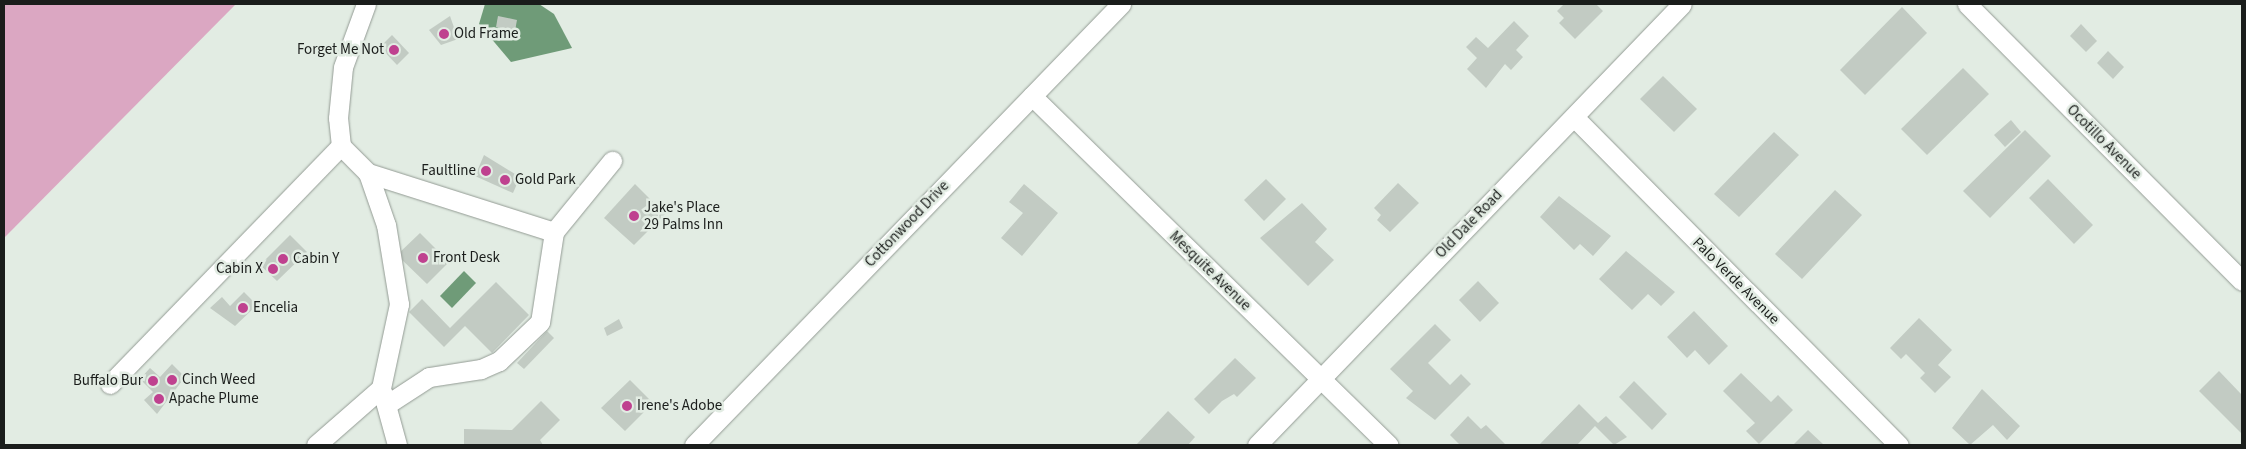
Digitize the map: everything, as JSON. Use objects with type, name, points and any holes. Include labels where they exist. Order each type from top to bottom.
[{"type":"street","points":[[366,4],[343,67],[338,118],[341,146],[368,172],[554,232]]},
{"type":"street","name":"Cottonwood Drive","points":[[694,445],[1121,4]]},
{"type":"street","name":"Old Dale Road","points":[[1257,445],[1682,4]]},
{"type":"street","name":"Ocotillo Avenue","points":[[1966,4],[2242,281]]},
{"type":"street","name":"Mesquite Avenue","points":[[1032,96],[1389,445]]},
{"type":"street","name":"Palo Verde Avenue","points":[[1574,117],[1899,445]]},
{"type":"street","points":[[110,384],[341,146]]},
{"type":"street","points":[[316,445],[383,396],[429,377],[481,369],[499,361],[540,322],[554,232],[612,161]]},
{"type":"street","points":[[368,172],[386,225],[400,304],[383,396],[397,445]]},
{"type":"shaded area","points":[[4,4],[236,4],[4,238]]},
{"type":"shaded area","points":[[485,4],[539,4],[554,14],[572,48],[511,62],[479,24]]},
{"type":"shaded area","points":[[464,271],[476,283],[452,308],[440,296]]},
{"type":"building","points":[[1564,4],[1596,4],[1603,11],[1575,39],[1559,23],[1564,18],[1557,11]]},
{"type":"building","points":[[1902,7],[1927,33],[1865,95],[1840,70]]},
{"type":"building","name":"Old Frame","points":[[450,16],[458,39],[441,45],[429,30]]},
{"type":"building","points":[[498,16],[517,20],[515,31],[496,27]]},
{"type":"building","points":[[1514,21],[1529,36],[1516,50],[1523,57],[1511,70],[1505,64],[1486,88],[1467,69],[1477,58],[1466,47],[1476,37],[1488,48]]},
{"type":"building","points":[[2081,24],[2097,41],[2086,52],[2070,36]]},
{"type":"building","name":"Forget Me Not","points":[[392,35],[409,53],[397,65],[380,47]]},
{"type":"building","points":[[2108,51],[2124,67],[2113,79],[2097,63]]},
{"type":"building","points":[[1963,68],[1989,94],[1927,155],[1901,129]]},
{"type":"building","points":[[1663,76],[1697,109],[1674,132],[1640,99]]},
{"type":"building","points":[[2011,120],[2021,132],[2005,147],[1994,135]]},
{"type":"building","points":[[2025,130],[2051,156],[1990,218],[1963,191]]},
{"type":"building","points":[[1774,132],[1799,155],[1739,217],[1714,194]]},
{"type":"building","points":[[484,155],[520,177],[513,193],[475,176]]},
{"type":"building","points":[[1266,179],[1286,199],[1264,221],[1244,200]]},
{"type":"building","points":[[2048,179],[2093,225],[2074,244],[2029,198]]},
{"type":"building","points":[[1398,183],[1419,203],[1390,232],[1377,220],[1381,215],[1374,208]]},
{"type":"building","name":"Jake's Place 29 Palms Inn","points":[[635,184],[665,214],[634,245],[604,218]]},
{"type":"building","points":[[1024,184],[1058,213],[1022,256],[1001,238],[1023,213],[1009,202]]},
{"type":"building","points":[[1835,190],[1862,215],[1802,279],[1775,254]]},
{"type":"building","points":[[1559,196],[1611,236],[1593,256],[1580,244],[1574,250],[1540,217]]},
{"type":"building","points":[[1302,203],[1327,229],[1315,242],[1334,260],[1308,286],[1260,238]]},
{"type":"building","name":"Front Desk","points":[[420,233],[449,262],[427,284],[397,255]]},
{"type":"building","points":[[290,235],[307,252],[277,281],[260,265]]},
{"type":"building","points":[[1626,251],[1675,292],[1661,306],[1648,294],[1632,310],[1599,279]]},
{"type":"building","points":[[1478,281],[1499,303],[1480,322],[1459,300]]},
{"type":"building","points":[[496,282],[529,315],[492,353],[465,326],[444,347],[409,312],[422,299],[450,328]]},
{"type":"building","name":"Encelia","points":[[244,292],[257,305],[235,326],[210,308],[222,297],[230,306]]},
{"type":"building","points":[[1694,311],[1728,346],[1709,365],[1695,350],[1687,358],[1667,337]]},
{"type":"building","points":[[1919,318],[1952,350],[1938,365],[1951,377],[1935,393],[1920,378],[1925,373],[1906,354],[1901,359],[1890,348]]},
{"type":"building","points":[[619,319],[623,328],[607,336],[604,328]]},
{"type":"building","points":[[1435,324],[1451,340],[1428,363],[1450,385],[1461,374],[1471,384],[1435,420],[1406,398],[1413,391],[1390,369]]},
{"type":"building","points":[[547,331],[554,338],[524,369],[517,363]]},
{"type":"building","points":[[1235,358],[1256,378],[1237,397],[1234,394],[1222,401],[1209,414],[1194,399]]},
{"type":"building","points":[[172,364],[185,377],[157,414],[144,400],[153,392],[140,379],[150,368],[160,377]]},
{"type":"building","points":[[2219,371],[2242,395],[2242,434],[2199,391]]},
{"type":"building","points":[[1741,373],[1771,402],[1778,395],[1793,410],[1759,444],[1746,431],[1755,423],[1723,391]]},
{"type":"building","name":"Irene's Adobe","points":[[630,380],[653,403],[625,431],[601,408]]},
{"type":"building","points":[[1634,381],[1667,414],[1652,430],[1619,397]]},
{"type":"building","points":[[1982,389],[2020,426],[2007,440],[1993,425],[1970,445],[1952,428]]},
{"type":"building","points":[[541,401],[560,420],[540,440],[543,445],[464,445],[464,429],[512,430]]},
{"type":"building","points":[[1579,404],[1598,423],[1606,416],[1627,437],[1614,445],[1595,426],[1577,445],[1539,445]]},
{"type":"building","points":[[1168,411],[1195,437],[1188,445],[1136,445]]},
{"type":"building","points":[[1468,416],[1481,429],[1486,425],[1506,445],[1460,445],[1450,435]]},
{"type":"building","points":[[1808,430],[1824,445],[1793,445]]},
{"type":"place","name":"Old Frame","points":[[444,34]]},
{"type":"place","name":"Forget Me Not","points":[[394,50]]},
{"type":"place","name":"Faultline","points":[[486,171]]},
{"type":"place","name":"Gold Park","points":[[505,180]]},
{"type":"place","name":"Jake's Place 29 Palms Inn","points":[[634,216]]},
{"type":"place","name":"Front Desk","points":[[423,258]]},
{"type":"place","name":"Cabin Y","points":[[283,259]]},
{"type":"place","name":"Cabin X","points":[[273,269]]},
{"type":"place","name":"Encelia","points":[[243,308]]},
{"type":"place","name":"Cinch Weed","points":[[172,380]]},
{"type":"place","name":"Buffalo Bur","points":[[153,381]]},
{"type":"place","name":"Apache Plume","points":[[159,399]]},
{"type":"place","name":"Irene's Adobe","points":[[627,406]]}]
